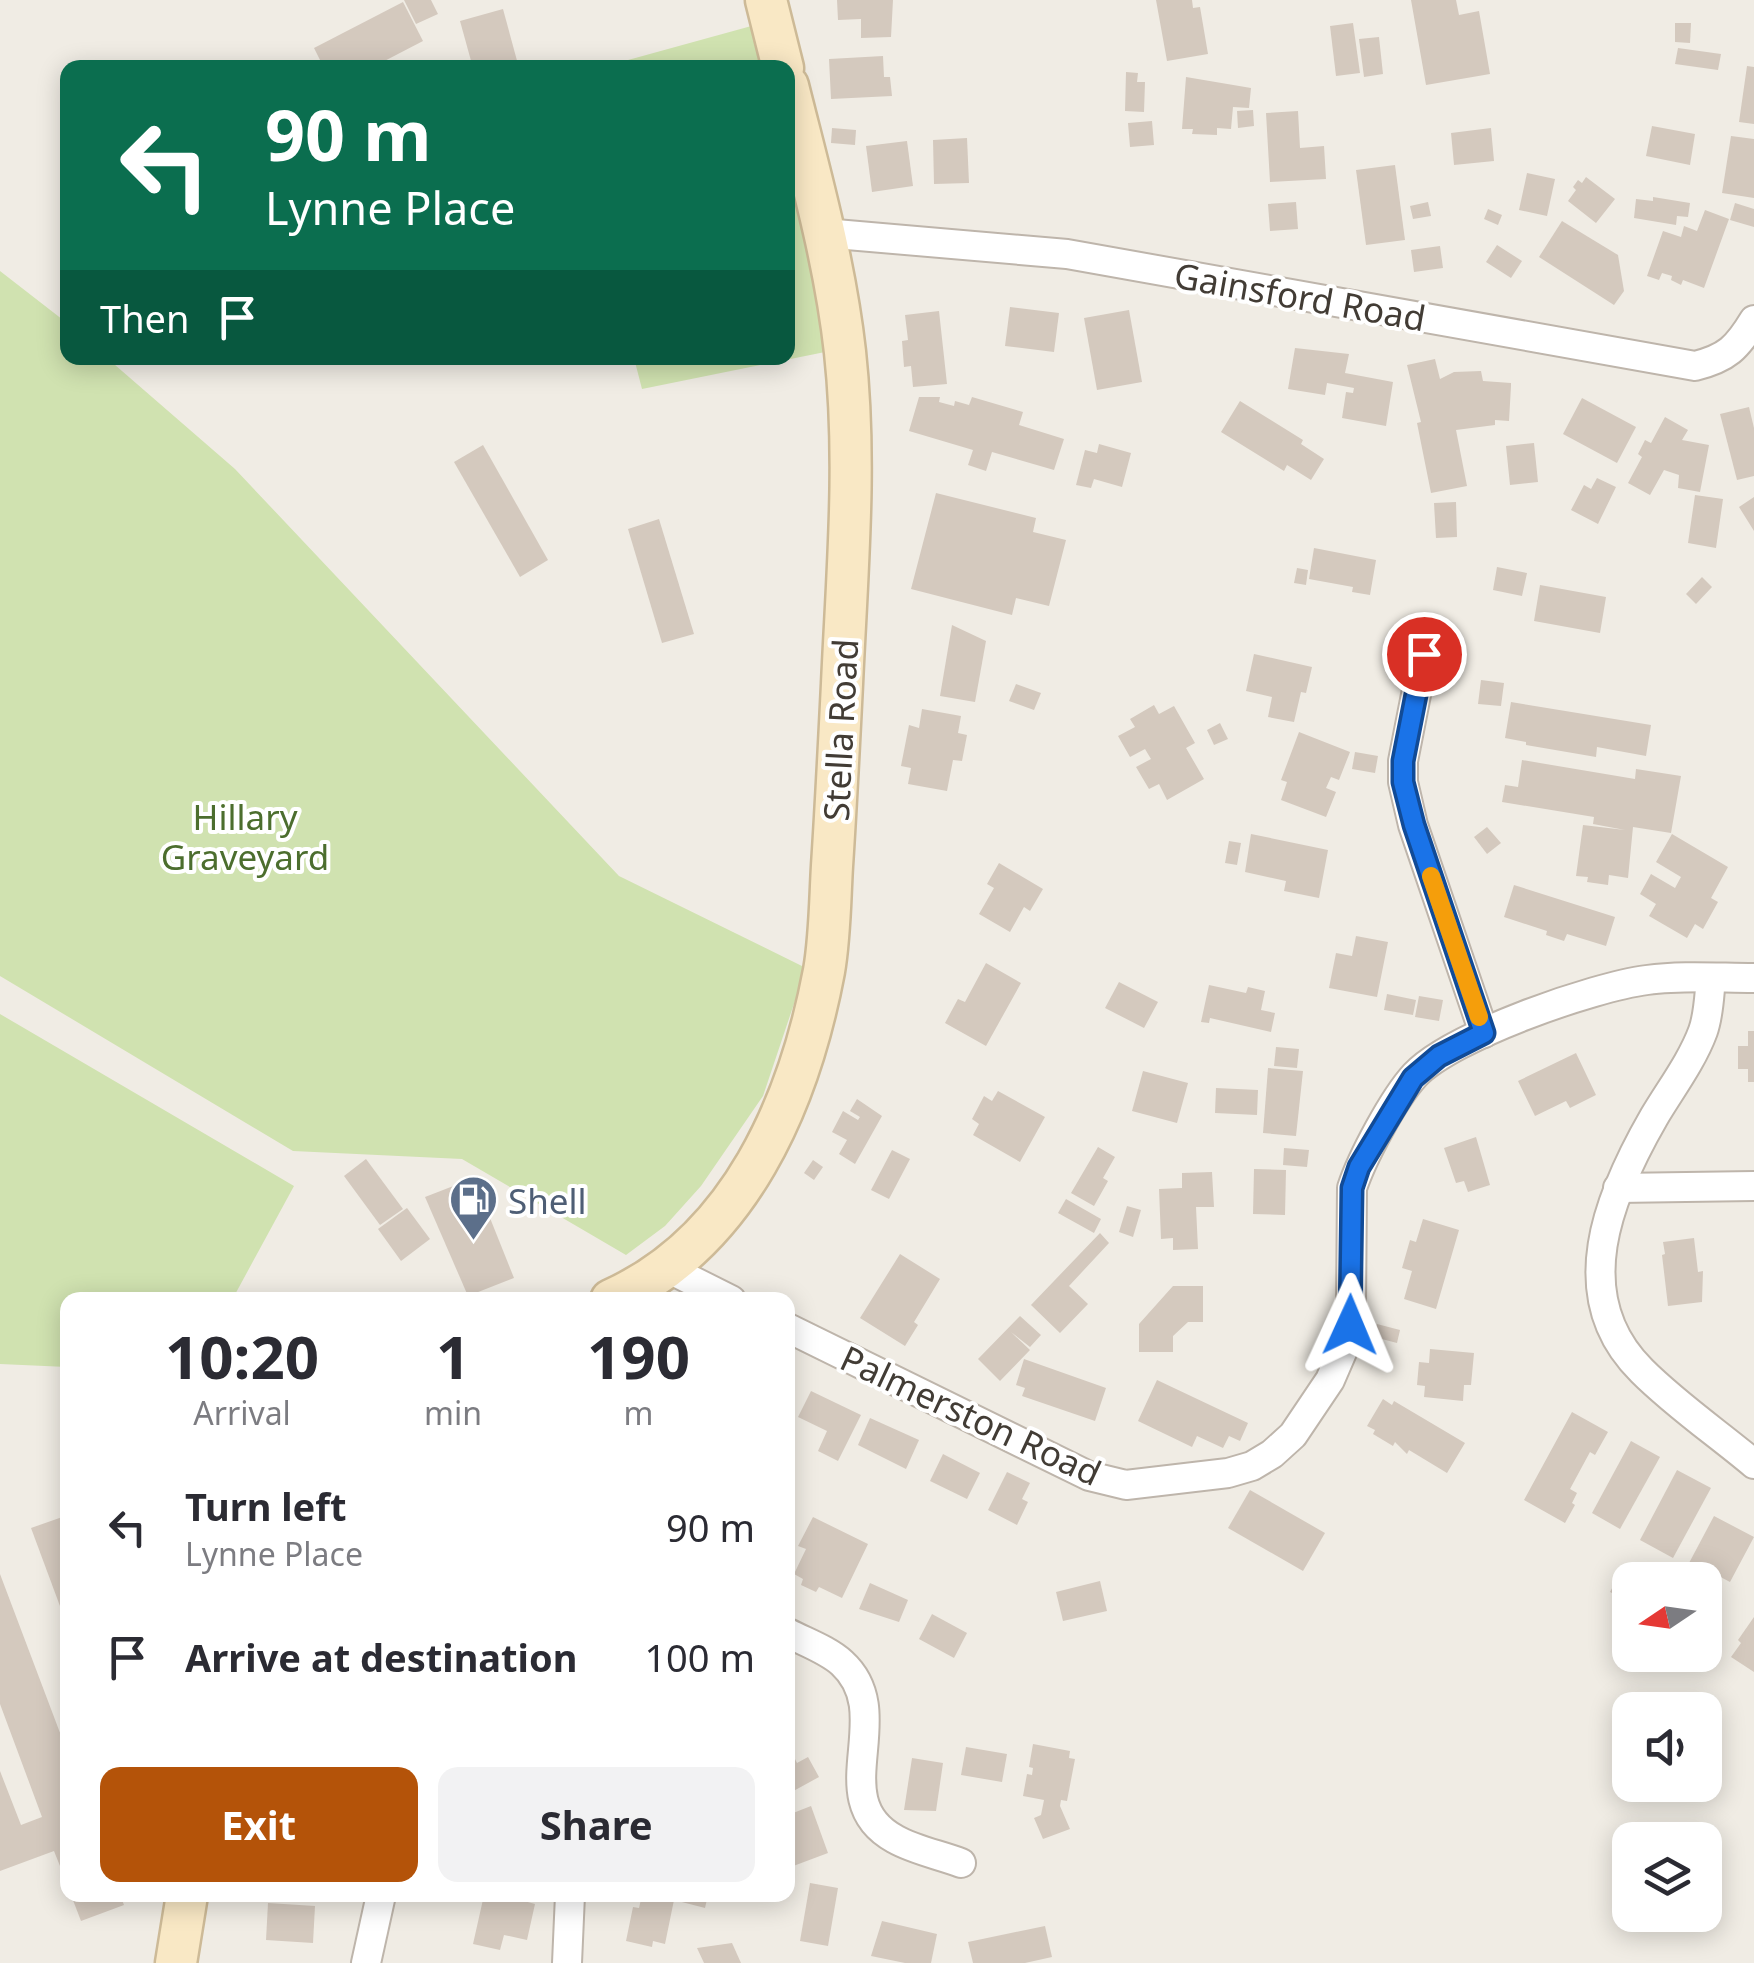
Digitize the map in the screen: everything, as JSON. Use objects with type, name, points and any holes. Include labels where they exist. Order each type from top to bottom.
[{"type":"main road","points":[[766,0],[781,60]]},
{"type":"main road","name":"Stella Road","points":[[625,1292],[667,1268],[700,1240],[737,1198],[778,1124],[806,1047],[824,969],[852,456],[845,350],[824,234],[795,115]]},
{"type":"main road","points":[[176,1963],[186,1902]]},
{"type":"street","name":"Gainsford Road","points":[[824,234],[1067,254],[1684,365],[1719,360],[1741,341],[1754,320]]},
{"type":"street","points":[[1424,654],[1403,761],[1403,782],[1484,1033]]},
{"type":"street","points":[[1711,978],[1702,1035],[1633,1154],[1608,1213],[1600,1253],[1604,1303],[1612,1325],[1640,1370],[1754,1464]]},
{"type":"street","name":"Palmerston Road","points":[[795,1331],[1089,1476],[1126,1485],[1228,1473],[1252,1466],[1293,1435],[1340,1361],[1350,1325],[1352,1188],[1359,1167],[1413,1078],[1439,1056],[1484,1033],[1592,991],[1651,979],[1754,978]]},
{"type":"street","points":[[1618,1188],[1754,1186]]},
{"type":"street","points":[[667,1268],[715,1292]]},
{"type":"street","points":[[795,1637],[840,1660],[861,1692],[867,1729],[859,1789],[865,1808],[876,1823],[894,1839],[961,1862]]},
{"type":"street","points":[[366,1963],[379,1902]]},
{"type":"street","points":[[566,1963],[570,1902]]},
{"type":"green space","points":[[755,25],[763,60],[628,60]]},
{"type":"green space","points":[[795,196],[830,351],[795,358]]},
{"type":"green space","name":"Hillary Graveyard","points":[[0,271],[60,318],[60,365],[115,365],[235,469],[619,876],[806,968],[763,1096],[701,1186],[665,1226],[626,1255],[462,1159],[293,1151],[0,976]]},
{"type":"green space","points":[[636,365],[761,365],[642,389]]},
{"type":"green space","points":[[0,1014],[294,1186],[236,1292],[60,1292],[60,1367],[0,1364]]},
{"type":"building","points":[[404,0],[431,0],[438,14],[416,24]]},
{"type":"building","points":[[837,0],[893,0],[891,37],[861,38],[861,19],[838,20]]},
{"type":"building","points":[[1156,0],[1192,0],[1193,8],[1200,7],[1208,54],[1167,61]]},
{"type":"building","points":[[1411,0],[1456,0],[1459,15],[1479,11],[1490,74],[1426,85]]},
{"type":"building","points":[[403,2],[423,41],[386,60],[320,60],[314,48]]},
{"type":"building","points":[[503,9],[517,60],[471,60],[460,21]]},
{"type":"building","points":[[1353,23],[1360,73],[1336,76],[1330,26]]},
{"type":"building","points":[[1675,23],[1691,23],[1690,43],[1675,42]]},
{"type":"building","points":[[1379,37],[1383,74],[1364,77],[1359,39]]},
{"type":"building","points":[[1678,48],[1721,54],[1718,70],[1675,64]]},
{"type":"building","points":[[883,56],[884,77],[890,77],[892,96],[831,99],[829,59]]},
{"type":"building","points":[[1747,66],[1754,67],[1754,124],[1739,122]]},
{"type":"building","points":[[1126,72],[1138,73],[1137,82],[1145,82],[1144,112],[1125,111]]},
{"type":"building","points":[[1186,77],[1251,88],[1249,108],[1233,107],[1231,129],[1217,128],[1217,135],[1192,134],[1193,129],[1182,129]]},
{"type":"building","points":[[1253,110],[1254,126],[1238,128],[1237,111]]},
{"type":"building","points":[[1298,111],[1300,148],[1324,146],[1326,179],[1270,182],[1266,113]]},
{"type":"building","points":[[1152,121],[1154,145],[1130,147],[1128,123]]},
{"type":"building","points":[[1652,126],[1695,134],[1690,165],[1646,156]]},
{"type":"building","points":[[832,128],[856,130],[855,145],[831,143]]},
{"type":"building","points":[[1491,128],[1494,161],[1454,165],[1451,133]]},
{"type":"building","points":[[1731,136],[1754,139],[1754,198],[1722,193]]},
{"type":"building","points":[[967,138],[969,183],[934,184],[933,140]]},
{"type":"building","points":[[907,141],[913,186],[872,192],[866,146]]},
{"type":"building","points":[[1395,165],[1405,240],[1366,245],[1356,170]]},
{"type":"building","points":[[1527,173],[1555,179],[1547,216],[1519,210]]},
{"type":"building","points":[[1586,177],[1615,199],[1596,223],[1568,201],[1578,180],[1582,183]]},
{"type":"building","points":[[1653,197],[1690,203],[1688,217],[1677,216],[1676,225],[1634,218],[1636,199],[1653,201]]},
{"type":"building","points":[[1296,202],[1298,229],[1270,231],[1268,204]]},
{"type":"building","points":[[1428,202],[1431,216],[1413,219],[1410,206]]},
{"type":"building","points":[[1735,203],[1754,209],[1754,227],[1730,220]]},
{"type":"building","points":[[1488,209],[1502,215],[1498,225],[1484,219]]},
{"type":"building","points":[[1705,210],[1729,219],[1704,288],[1683,280],[1681,285],[1662,273],[1659,280],[1647,276],[1663,231],[1681,237],[1684,226],[1697,231]]},
{"type":"building","points":[[1562,221],[1618,255],[1624,291],[1614,305],[1539,257]]},
{"type":"building","points":[[1497,245],[1522,261],[1511,278],[1486,262]]},
{"type":"building","points":[[1440,246],[1443,268],[1414,272],[1411,250]]},
{"type":"building","points":[[1010,307],[1059,313],[1054,352],[1005,346]]},
{"type":"building","points":[[1129,310],[1142,382],[1097,390],[1084,318]]},
{"type":"building","points":[[939,311],[947,384],[913,387],[911,366],[904,367],[902,341],[908,340],[905,315]]},
{"type":"building","points":[[1295,348],[1349,354],[1345,373],[1393,382],[1386,426],[1342,418],[1346,392],[1353,393],[1354,388],[1327,383],[1325,395],[1288,389]]},
{"type":"building","points":[[1435,359],[1440,379],[1454,372],[1481,371],[1483,381],[1511,386],[1509,421],[1495,420],[1495,425],[1456,430],[1467,486],[1431,493],[1417,423],[1421,422],[1407,365]]},
{"type":"building","points":[[919,397],[940,397],[939,402],[954,406],[955,401],[969,405],[972,397],[1023,412],[1019,425],[1064,439],[1054,470],[992,452],[986,471],[968,465],[973,450],[909,431]]},
{"type":"building","points":[[1582,398],[1636,427],[1617,463],[1563,434]]},
{"type":"building","points":[[1240,401],[1303,440],[1301,444],[1324,459],[1311,480],[1287,465],[1284,471],[1221,432]]},
{"type":"building","points":[[1749,407],[1754,428],[1754,476],[1737,480],[1720,414]]},
{"type":"building","points":[[1665,417],[1688,430],[1682,440],[1709,445],[1700,492],[1678,488],[1679,475],[1664,470],[1650,495],[1628,483],[1642,457],[1638,454],[1645,440],[1651,443]]},
{"type":"building","points":[[1534,443],[1538,482],[1510,485],[1506,446]]},
{"type":"building","points":[[1099,444],[1131,453],[1122,487],[1094,479],[1091,488],[1076,485],[1085,450],[1097,453]]},
{"type":"building","points":[[483,445],[548,560],[520,577],[454,462]]},
{"type":"building","points":[[1597,478],[1616,487],[1598,524],[1571,510],[1584,485],[1591,489]]},
{"type":"building","points":[[936,493],[1036,518],[1033,532],[1066,540],[1049,606],[1016,598],[1012,615],[911,589]]},
{"type":"building","points":[[1695,495],[1723,499],[1716,548],[1688,543]]},
{"type":"building","points":[[1754,497],[1754,531],[1739,507]]},
{"type":"building","points":[[1456,502],[1457,537],[1436,538],[1434,503]]},
{"type":"building","points":[[659,519],[694,634],[662,643],[628,529]]},
{"type":"building","points":[[1314,548],[1376,560],[1370,595],[1352,592],[1353,587],[1309,579]]},
{"type":"building","points":[[1497,567],[1527,573],[1522,596],[1493,590]]},
{"type":"building","points":[[1297,568],[1308,570],[1306,585],[1294,583]]},
{"type":"building","points":[[1702,577],[1712,587],[1696,604],[1686,594]]},
{"type":"building","points":[[1540,585],[1606,597],[1600,633],[1534,621]]},
{"type":"building","points":[[952,625],[986,641],[975,702],[940,696]]},
{"type":"building","points":[[1254,654],[1312,667],[1294,722],[1268,717],[1272,697],[1246,691]]},
{"type":"building","points":[[1481,680],[1504,683],[1501,706],[1478,704]]},
{"type":"building","points":[[1016,684],[1041,693],[1034,710],[1009,701]]},
{"type":"building","points":[[1511,702],[1651,725],[1646,756],[1597,747],[1596,757],[1505,738]]},
{"type":"building","points":[[1154,705],[1159,714],[1174,706],[1195,743],[1186,748],[1204,779],[1167,800],[1159,784],[1149,789],[1136,767],[1151,759],[1145,749],[1130,757],[1118,736],[1135,727],[1130,719]]},
{"type":"building","points":[[922,709],[961,716],[958,733],[967,735],[962,761],[953,760],[947,791],[908,784],[911,768],[901,766],[909,725],[919,728]]},
{"type":"building","points":[[1220,723],[1228,739],[1214,745],[1207,730]]},
{"type":"building","points":[[1299,732],[1350,752],[1339,780],[1331,777],[1326,788],[1336,792],[1326,817],[1281,800],[1287,782],[1281,780]]},
{"type":"building","points":[[1355,752],[1378,756],[1375,773],[1352,769]]},
{"type":"building","points":[[1522,760],[1635,779],[1636,769],[1681,776],[1671,833],[1633,827],[1628,878],[1609,875],[1608,885],[1587,882],[1588,877],[1576,876],[1583,825],[1625,830],[1593,824],[1594,817],[1502,802],[1505,785],[1518,787]]},
{"type":"building","points":[[1487,827],[1501,843],[1487,854],[1474,837]]},
{"type":"building","points":[[1251,834],[1328,850],[1319,898],[1284,891],[1286,881],[1245,872]]},
{"type":"building","points":[[1672,834],[1728,867],[1711,898],[1718,902],[1703,929],[1695,924],[1687,938],[1649,916],[1656,904],[1640,894],[1651,874],[1675,888],[1681,877],[1656,862]]},
{"type":"building","points":[[1229,841],[1241,843],[1237,865],[1225,863]]},
{"type":"building","points":[[999,863],[1043,889],[1030,911],[1024,907],[1010,932],[979,914],[994,888],[987,884]]},
{"type":"building","points":[[1514,885],[1615,917],[1606,946],[1567,934],[1564,941],[1504,917]]},
{"type":"building","points":[[1356,936],[1388,942],[1377,997],[1329,988],[1336,953],[1352,956]]},
{"type":"building","points":[[986,963],[1021,983],[986,1046],[945,1023],[958,999],[965,1002]]},
{"type":"building","points":[[1119,982],[1158,1002],[1144,1028],[1105,1008]]},
{"type":"building","points":[[1209,985],[1246,993],[1248,987],[1265,991],[1261,1010],[1275,1013],[1271,1032],[1210,1018],[1209,1023],[1201,1022]]},
{"type":"building","points":[[1387,994],[1416,1000],[1413,1015],[1384,1010]]},
{"type":"building","points":[[1419,996],[1443,1000],[1439,1021],[1415,1017]]},
{"type":"building","points":[[1748,1031],[1754,1031],[1754,1082],[1748,1082],[1748,1069],[1738,1069],[1738,1046],[1748,1046]]},
{"type":"building","points":[[1276,1047],[1299,1049],[1297,1068],[1274,1066]]},
{"type":"building","points":[[1576,1053],[1596,1095],[1570,1108],[1566,1101],[1535,1116],[1518,1081]]},
{"type":"building","points":[[1268,1068],[1303,1071],[1296,1136],[1263,1133]]},
{"type":"building","points":[[1143,1071],[1188,1083],[1177,1123],[1132,1111]]},
{"type":"building","points":[[1216,1088],[1258,1090],[1257,1115],[1215,1113]]},
{"type":"building","points":[[998,1091],[1045,1117],[1020,1162],[973,1135],[979,1124],[972,1119],[984,1096],[992,1101]]},
{"type":"building","points":[[857,1099],[882,1116],[855,1164],[839,1154],[847,1140],[832,1132],[843,1111],[858,1120],[860,1117],[850,1111]]},
{"type":"building","points":[[1476,1137],[1490,1185],[1468,1192],[1464,1181],[1456,1183],[1444,1148]]},
{"type":"building","points":[[1098,1147],[1115,1157],[1103,1178],[1108,1181],[1094,1206],[1071,1193]]},
{"type":"building","points":[[1284,1148],[1309,1150],[1307,1167],[1283,1165]]},
{"type":"building","points":[[892,1150],[910,1159],[889,1199],[871,1190]]},
{"type":"building","points":[[366,1159],[403,1209],[380,1225],[344,1176]]},
{"type":"building","points":[[813,1160],[823,1167],[814,1180],[804,1173]]},
{"type":"building","points":[[1254,1169],[1286,1170],[1285,1215],[1253,1214]]},
{"type":"building","points":[[1212,1172],[1214,1207],[1196,1207],[1198,1249],[1173,1250],[1173,1238],[1161,1239],[1159,1189],[1182,1188],[1182,1173]]},
{"type":"building","name":"Shell","points":[[474,1178],[514,1278],[478,1292],[466,1292],[425,1197]]},
{"type":"building","points":[[1066,1199],[1101,1219],[1094,1233],[1058,1213]]},
{"type":"building","points":[[1127,1206],[1141,1210],[1133,1237],[1119,1232]]},
{"type":"building","points":[[407,1208],[430,1239],[401,1261],[378,1229]]},
{"type":"building","points":[[1423,1219],[1459,1230],[1436,1309],[1404,1299],[1412,1271],[1402,1268],[1410,1240],[1416,1242]]},
{"type":"building","points":[[1100,1233],[1109,1243],[1069,1286],[1088,1304],[1060,1333],[1031,1305]]},
{"type":"building","points":[[1694,1238],[1698,1272],[1703,1271],[1702,1302],[1668,1306],[1663,1242]]},
{"type":"building","points":[[900,1254],[940,1279],[914,1322],[918,1325],[905,1346],[860,1318]]},
{"type":"building","points":[[1173,1286],[1203,1286],[1203,1322],[1188,1322],[1173,1336],[1173,1352],[1139,1352],[1139,1324]]},
{"type":"building","points":[[1020,1316],[1041,1335],[1030,1347],[1011,1332],[1030,1350],[1000,1381],[978,1359]]},
{"type":"building","points":[[1377,1324],[1400,1330],[1397,1343],[1374,1337]]},
{"type":"building","points":[[1430,1349],[1474,1353],[1471,1385],[1464,1385],[1463,1401],[1424,1397],[1425,1386],[1417,1385],[1419,1362],[1429,1363]]},
{"type":"building","points":[[1024,1359],[1106,1388],[1095,1421],[1022,1396],[1025,1388],[1016,1385]]},
{"type":"building","points":[[1157,1380],[1248,1423],[1240,1441],[1229,1436],[1223,1448],[1197,1436],[1192,1447],[1138,1421]]},
{"type":"building","points":[[811,1391],[861,1415],[838,1461],[818,1451],[827,1431],[798,1417]]},
{"type":"building","points":[[1383,1399],[1392,1405],[1394,1401],[1465,1443],[1447,1473],[1409,1450],[1407,1454],[1395,1442],[1393,1446],[1373,1434],[1375,1430],[1367,1426]]},
{"type":"building","points":[[1572,1412],[1608,1432],[1595,1455],[1590,1452],[1570,1489],[1577,1493],[1565,1523],[1524,1500]]},
{"type":"building","points":[[870,1418],[919,1440],[906,1469],[858,1445]]},
{"type":"building","points":[[1631,1441],[1660,1457],[1620,1529],[1592,1513]]},
{"type":"building","points":[[943,1454],[980,1473],[967,1499],[930,1481]]},
{"type":"building","points":[[1677,1470],[1711,1488],[1673,1558],[1640,1540]]},
{"type":"building","points":[[1007,1472],[1030,1483],[1022,1499],[1028,1502],[1017,1525],[988,1510]]},
{"type":"building","points":[[1250,1490],[1325,1533],[1303,1571],[1228,1528]]},
{"type":"building","points":[[1714,1516],[1754,1537],[1730,1582],[1722,1578],[1722,1562],[1690,1562]]},
{"type":"building","points":[[813,1517],[868,1544],[842,1598],[819,1587],[816,1592],[801,1585],[803,1579],[795,1572],[806,1549],[798,1546]]},
{"type":"building","points":[[60,1518],[60,1606],[31,1528]]},
{"type":"building","points":[[0,1574],[60,1733],[60,1866],[54,1851],[0,1871],[0,1771],[21,1825],[42,1817],[0,1704]]},
{"type":"building","points":[[1100,1581],[1107,1611],[1063,1621],[1056,1592]]},
{"type":"building","points":[[870,1583],[908,1600],[899,1622],[859,1609]]},
{"type":"building","points":[[932,1614],[967,1633],[954,1658],[919,1639]]},
{"type":"building","points":[[1754,1617],[1754,1672],[1731,1657]]},
{"type":"building","points":[[1033,1744],[1070,1751],[1069,1758],[1075,1759],[1067,1801],[1061,1800],[1060,1806],[1070,1829],[1043,1839],[1034,1818],[1041,1815],[1044,1800],[1023,1796],[1027,1774],[1032,1775],[1033,1768],[1029,1767]]},
{"type":"building","points":[[966,1747],[1007,1754],[1002,1782],[961,1775]]},
{"type":"building","points":[[808,1757],[819,1777],[795,1790],[795,1759],[797,1763]]},
{"type":"building","points":[[912,1758],[943,1763],[936,1811],[904,1810]]},
{"type":"building","points":[[811,1806],[828,1853],[795,1865],[795,1812]]},
{"type":"building","points":[[810,1883],[838,1888],[828,1946],[800,1941]]},
{"type":"building","points":[[74,1902],[123,1902],[124,1905],[81,1921]]},
{"type":"building","points":[[482,1902],[535,1904],[527,1940],[504,1935],[500,1950],[473,1944]]},
{"type":"building","points":[[640,1902],[674,1902],[665,1944],[653,1941],[652,1947],[626,1941],[633,1907],[639,1908]]},
{"type":"building","points":[[682,1902],[706,1902],[705,1908]]},
{"type":"building","points":[[268,1903],[315,1906],[313,1943],[266,1940]]},
{"type":"building","points":[[882,1921],[937,1934],[931,1963],[905,1963],[871,1956]]},
{"type":"building","points":[[1045,1926],[1052,1957],[1025,1963],[973,1963],[968,1942]]},
{"type":"building","points":[[732,1943],[741,1963],[704,1963],[697,1948]]},
{"type":"slow traffic","points":[[1431,876],[1479,1017]]},
{"type":"place","name":"Shell","points":[[473,1242]]},
{"type":"route","points":[[1350,1325],[1350,1215],[1352,1188],[1359,1167],[1413,1078],[1439,1056],[1484,1033],[1403,782],[1403,761],[1424,654]]}]
